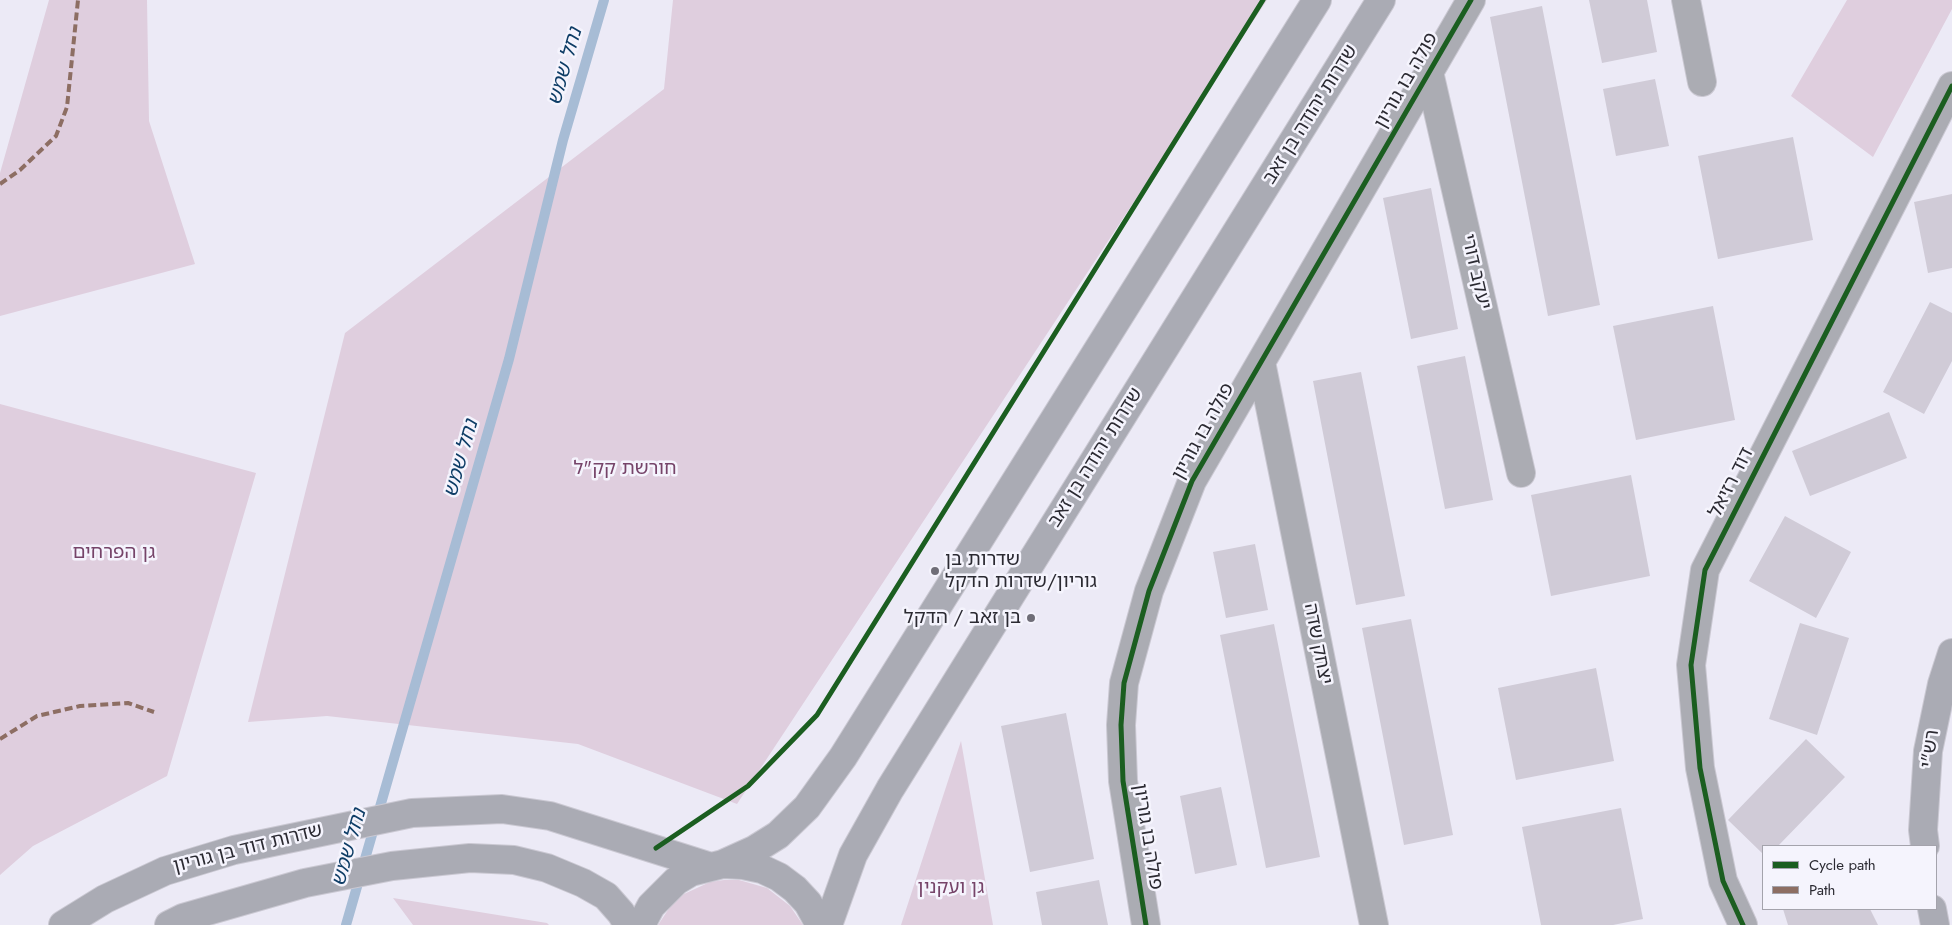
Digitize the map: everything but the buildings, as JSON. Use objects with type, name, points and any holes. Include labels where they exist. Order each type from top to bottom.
[{"type":"main road","points":[[640,925],[662,892],[691,872],[716,865],[754,850],[778,835],[807,807],[843,757],[1317,0]]},
{"type":"main road","name":"שדרות יהודה בן זאב","points":[[828,925],[853,855],[890,788],[1381,0]]},
{"type":"main road","name":"רש\"י","points":[[1925,845],[1923,830],[1928,751],[1942,684],[1952,653]]},
{"type":"main road","name":"שדרות דוד בן גוריון","points":[[63,925],[105,899],[165,871],[234,850],[412,813],[502,809],[550,816],[716,865],[743,865],[762,869],[779,877],[795,888],[808,903],[820,925]]},
{"type":"main road","points":[[169,925],[192,915],[305,883],[392,866],[470,858],[514,860],[547,868],[584,883],[606,896],[621,912],[628,925]]},
{"type":"main road","points":[[1932,910],[1935,925]]},
{"type":"street","name":"פולה בו גוריון","points":[[1146,925],[1123,781],[1121,725],[1124,683],[1149,591],[1192,481],[1470,0]]},
{"type":"street","points":[[1686,0],[1702,82]]},
{"type":"street","name":"יעקב דורי","points":[[1429,72],[1521,472]]},
{"type":"street","name":"דוד רזיאל","points":[[1743,925],[1724,881],[1700,768],[1691,665],[1705,570],[1952,86]]},
{"type":"street","name":"יצחק שדה","points":[[1261,362],[1374,925]]},
{"type":"green space","points":[[49,0],[147,0],[149,121],[195,264],[0,316],[0,173]]},
{"type":"green space","name":"חורשת קק\"ל","points":[[673,0],[1267,0],[737,804],[578,744],[327,716],[248,722],[345,333],[664,89]]},
{"type":"green space","points":[[1847,0],[1952,0],[1952,9],[1873,157],[1791,96]]},
{"type":"green space","name":"גן הפרחים","points":[[0,404],[256,473],[167,776],[33,846],[0,875]]},
{"type":"green space","name":"גן ועקנין","points":[[961,741],[993,925],[901,925]]},
{"type":"green space","points":[[739,880],[767,888],[790,906],[803,925],[658,925],[672,904],[684,894],[710,882]]},
{"type":"green space","points":[[393,898],[547,923],[549,925],[413,925]]},
{"type":"waterway","name":"נחל שמש","points":[[346,925],[509,359],[563,140],[604,0]]},
{"type":"marked path","points":[[0,184],[20,170],[56,136],[67,107],[78,0]]},
{"type":"marked path","points":[[0,739],[37,716],[80,706],[128,703],[154,712]]},
{"type":"cycle path","points":[[656,848],[748,786],[817,715],[1263,0]]},
{"type":"cycle path","points":[[1146,925],[1123,781],[1121,725],[1124,683],[1149,591],[1192,481],[1471,0]]},
{"type":"cycle path","points":[[1743,925],[1723,881],[1700,768],[1691,665],[1705,570],[1952,86]]},
{"type":"place","name":"שדרות בן גוריון/שדרות הדקל","points":[[935,571]]},
{"type":"place","name":"בן זאב / הדקל","points":[[1031,618]]}]
